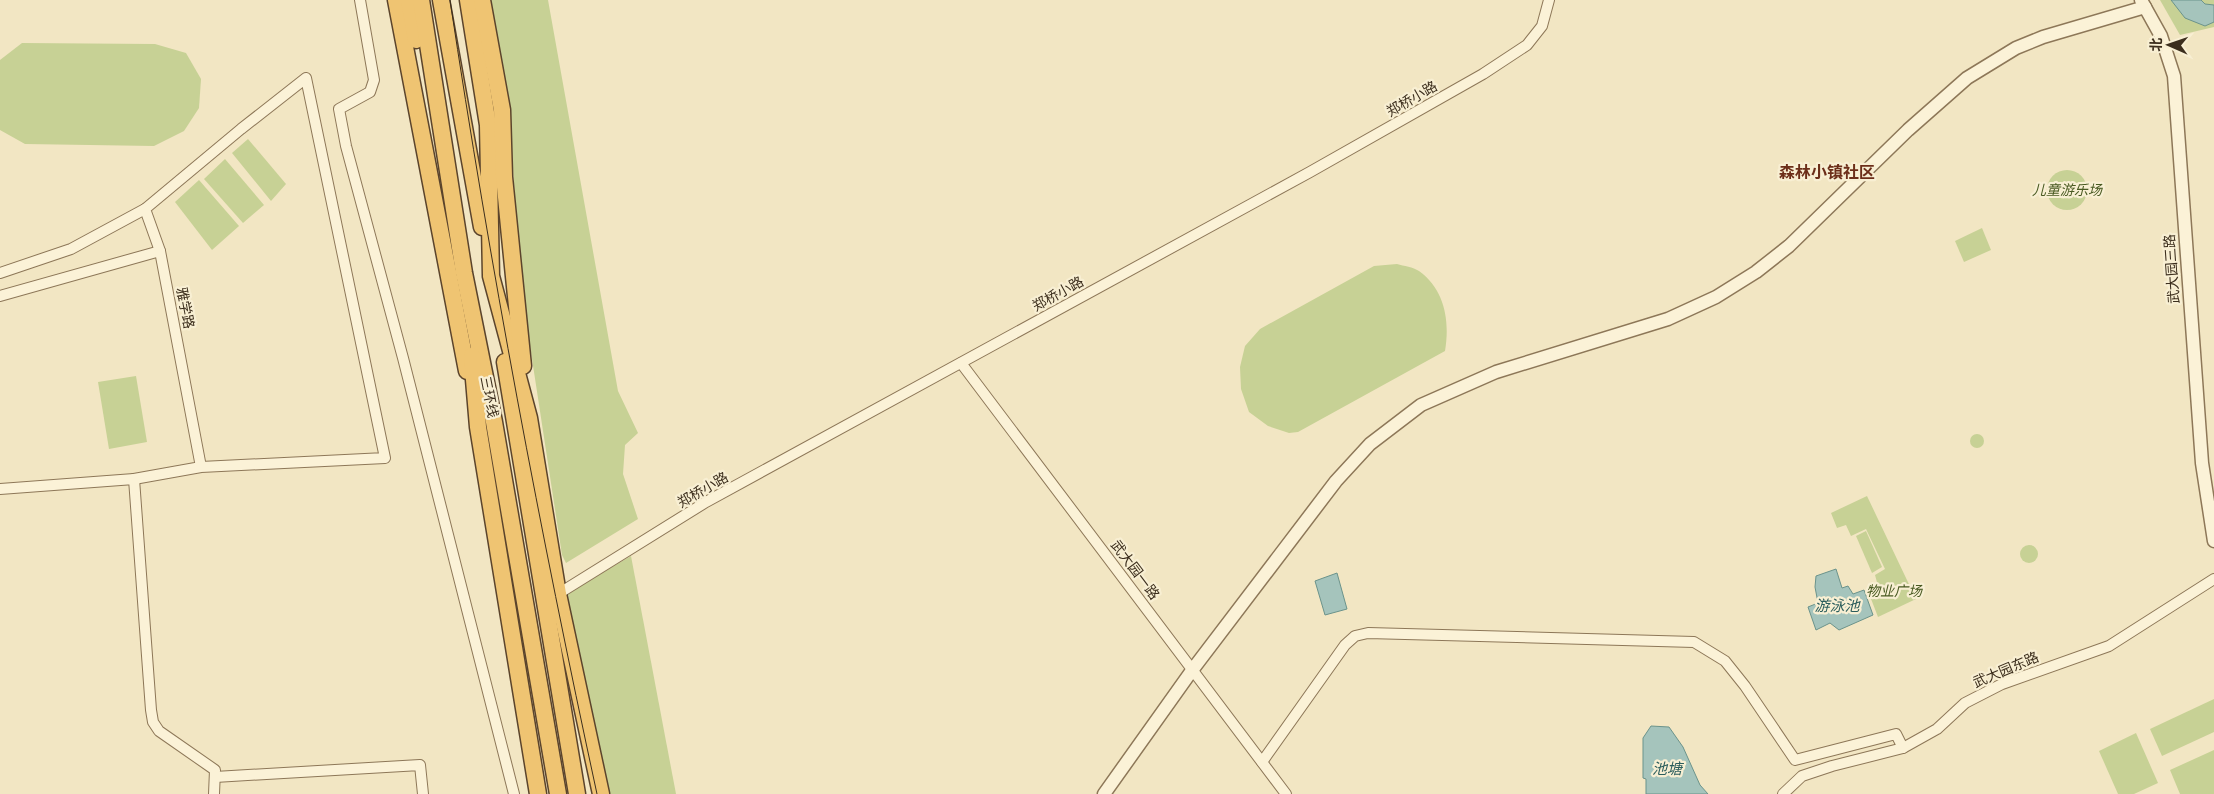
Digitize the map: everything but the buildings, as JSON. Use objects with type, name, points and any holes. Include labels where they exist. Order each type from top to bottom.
[{"type":"highway","points":[[396,0],[478,432],[538,794]]},
{"type":"highway","points":[[408,0],[414,90]]},
{"type":"highway","points":[[408,0],[464,273],[478,432]]},
{"type":"highway","name":"三环线","points":[[421,0],[464,273],[494,422],[558,794]]},
{"type":"highway","name":"三环线","points":[[441,0],[491,276],[521,419],[577,794]]},
{"type":"highway","points":[[468,0],[488,125],[491,276]]},
{"type":"highway","points":[[482,0],[502,110],[504,177],[521,419],[601,794]]},
{"type":"highway","points":[[484,102],[495,132],[504,177]]},
{"type":"street","points":[[360,0],[374,80],[370,92],[339,109],[346,146],[405,367],[514,794]]},
{"type":"street","name":"郑桥小路","points":[[558,594],[706,502],[1310,172],[1483,74],[1527,45],[1542,26],[1549,0]]},
{"type":"street","points":[[1104,794],[1193,669],[1336,480],[1370,444],[1422,405],[1496,372],[1668,319],[1716,297],[1756,272],[1789,246],[1908,130],[1967,78],[2016,48],[2143,3]]},
{"type":"street","name":"武大园三路","points":[[2143,3],[2161,36],[2174,76],[2202,463],[2214,541]]},
{"type":"street","points":[[0,273],[71,250],[145,209],[306,78],[385,458],[201,467],[134,479],[0,489]]},
{"type":"street","name":"雅学路","points":[[145,209],[160,251],[201,467]]},
{"type":"street","points":[[0,296],[160,251]]},
{"type":"street","name":"武大园一路","points":[[961,363],[1286,794]]},
{"type":"street","points":[[134,479],[151,710],[154,722],[159,731],[215,770],[214,794]]},
{"type":"street","name":"武大园东路","points":[[1783,794],[1802,776],[1832,766],[1903,748],[1937,729],[1965,703],[2002,684],[2109,646],[2214,579]]},
{"type":"street","points":[[1262,762],[1345,645],[1355,636],[1368,633],[1694,642],[1725,661],[1746,686],[1795,760],[1896,734],[1903,748]]},
{"type":"street","points":[[215,777],[420,765],[424,794]]},
{"type":"green space","points":[[489,0],[548,0],[618,391],[638,433],[625,445],[623,474],[638,519],[566,563],[562,555],[521,287],[511,139]]},
{"type":"green space","points":[[2160,0],[2214,0],[2214,27],[2180,35]]},
{"type":"green space","points":[[22,43],[155,44],[186,53],[201,79],[199,108],[184,131],[154,146],[25,144],[0,130],[0,60]]},
{"type":"green space","points":[[248,139],[286,184],[271,201],[232,153]]},
{"type":"green space","points":[[225,159],[264,205],[243,223],[204,179]]},
{"type":"green space","name":"儿童游乐场","points":[[2071,170],[2078,173],[2084,179],[2087,190],[2086,198],[2078,207],[2071,210],[2063,210],[2056,207],[2048,198],[2047,186],[2050,179],[2059,171]]},
{"type":"green space","points":[[199,180],[239,226],[212,250],[175,202]]},
{"type":"green space","points":[[1982,228],[1991,250],[1964,262],[1955,241]]},
{"type":"green space","points":[[1397,264],[1419,271],[1435,287],[1444,307],[1446,318],[1445,351],[1298,432],[1289,433],[1268,426],[1249,412],[1241,389],[1240,367],[1245,346],[1260,329],[1374,266]]},
{"type":"green space","points":[[136,376],[147,442],[109,449],[98,382]]},
{"type":"green space","points":[[1974,434],[1980,434],[1984,441],[1980,448],[1974,448],[1970,444],[1970,438]]},
{"type":"green space","name":"物业广场","points":[[1867,496],[1916,599],[1878,617],[1868,591],[1878,586],[1875,575],[1885,569],[1866,529],[1851,536],[1846,525],[1837,528],[1831,513]]},
{"type":"green space","points":[[1866,531],[1882,567],[1872,573],[1856,536]]},
{"type":"green space","points":[[2029,545],[2035,548],[2038,554],[2035,560],[2029,563],[2023,560],[2020,554],[2023,548]]},
{"type":"green space","points":[[631,556],[676,794],[602,794],[567,593]]},
{"type":"green space","points":[[2214,699],[2214,732],[2162,756],[2150,729]]},
{"type":"green space","points":[[2136,733],[2158,783],[2134,794],[2118,794],[2099,751]]},
{"type":"green space","points":[[2214,750],[2214,794],[2180,794],[2170,770]]},
{"type":"water","points":[[2171,0],[2201,0],[2205,4],[2214,5],[2214,22],[2205,26],[2185,18]]},
{"type":"water","name":"游泳池","points":[[1836,569],[1842,588],[1848,586],[1853,594],[1864,590],[1873,615],[1839,630],[1830,623],[1816,630],[1808,607],[1818,603],[1815,587],[1816,576]]},
{"type":"water","points":[[1337,573],[1347,609],[1325,615],[1315,581]]},
{"type":"water","name":"池塘","points":[[1651,726],[1669,727],[1683,747],[1700,785],[1708,794],[1646,794],[1646,779],[1643,778],[1643,738]]},
{"type":"tram line","points":[[450,0],[465,100],[517,398],[597,794]]},
{"type":"district","name":"森林小镇社区","points":[[1827,172]]}]
